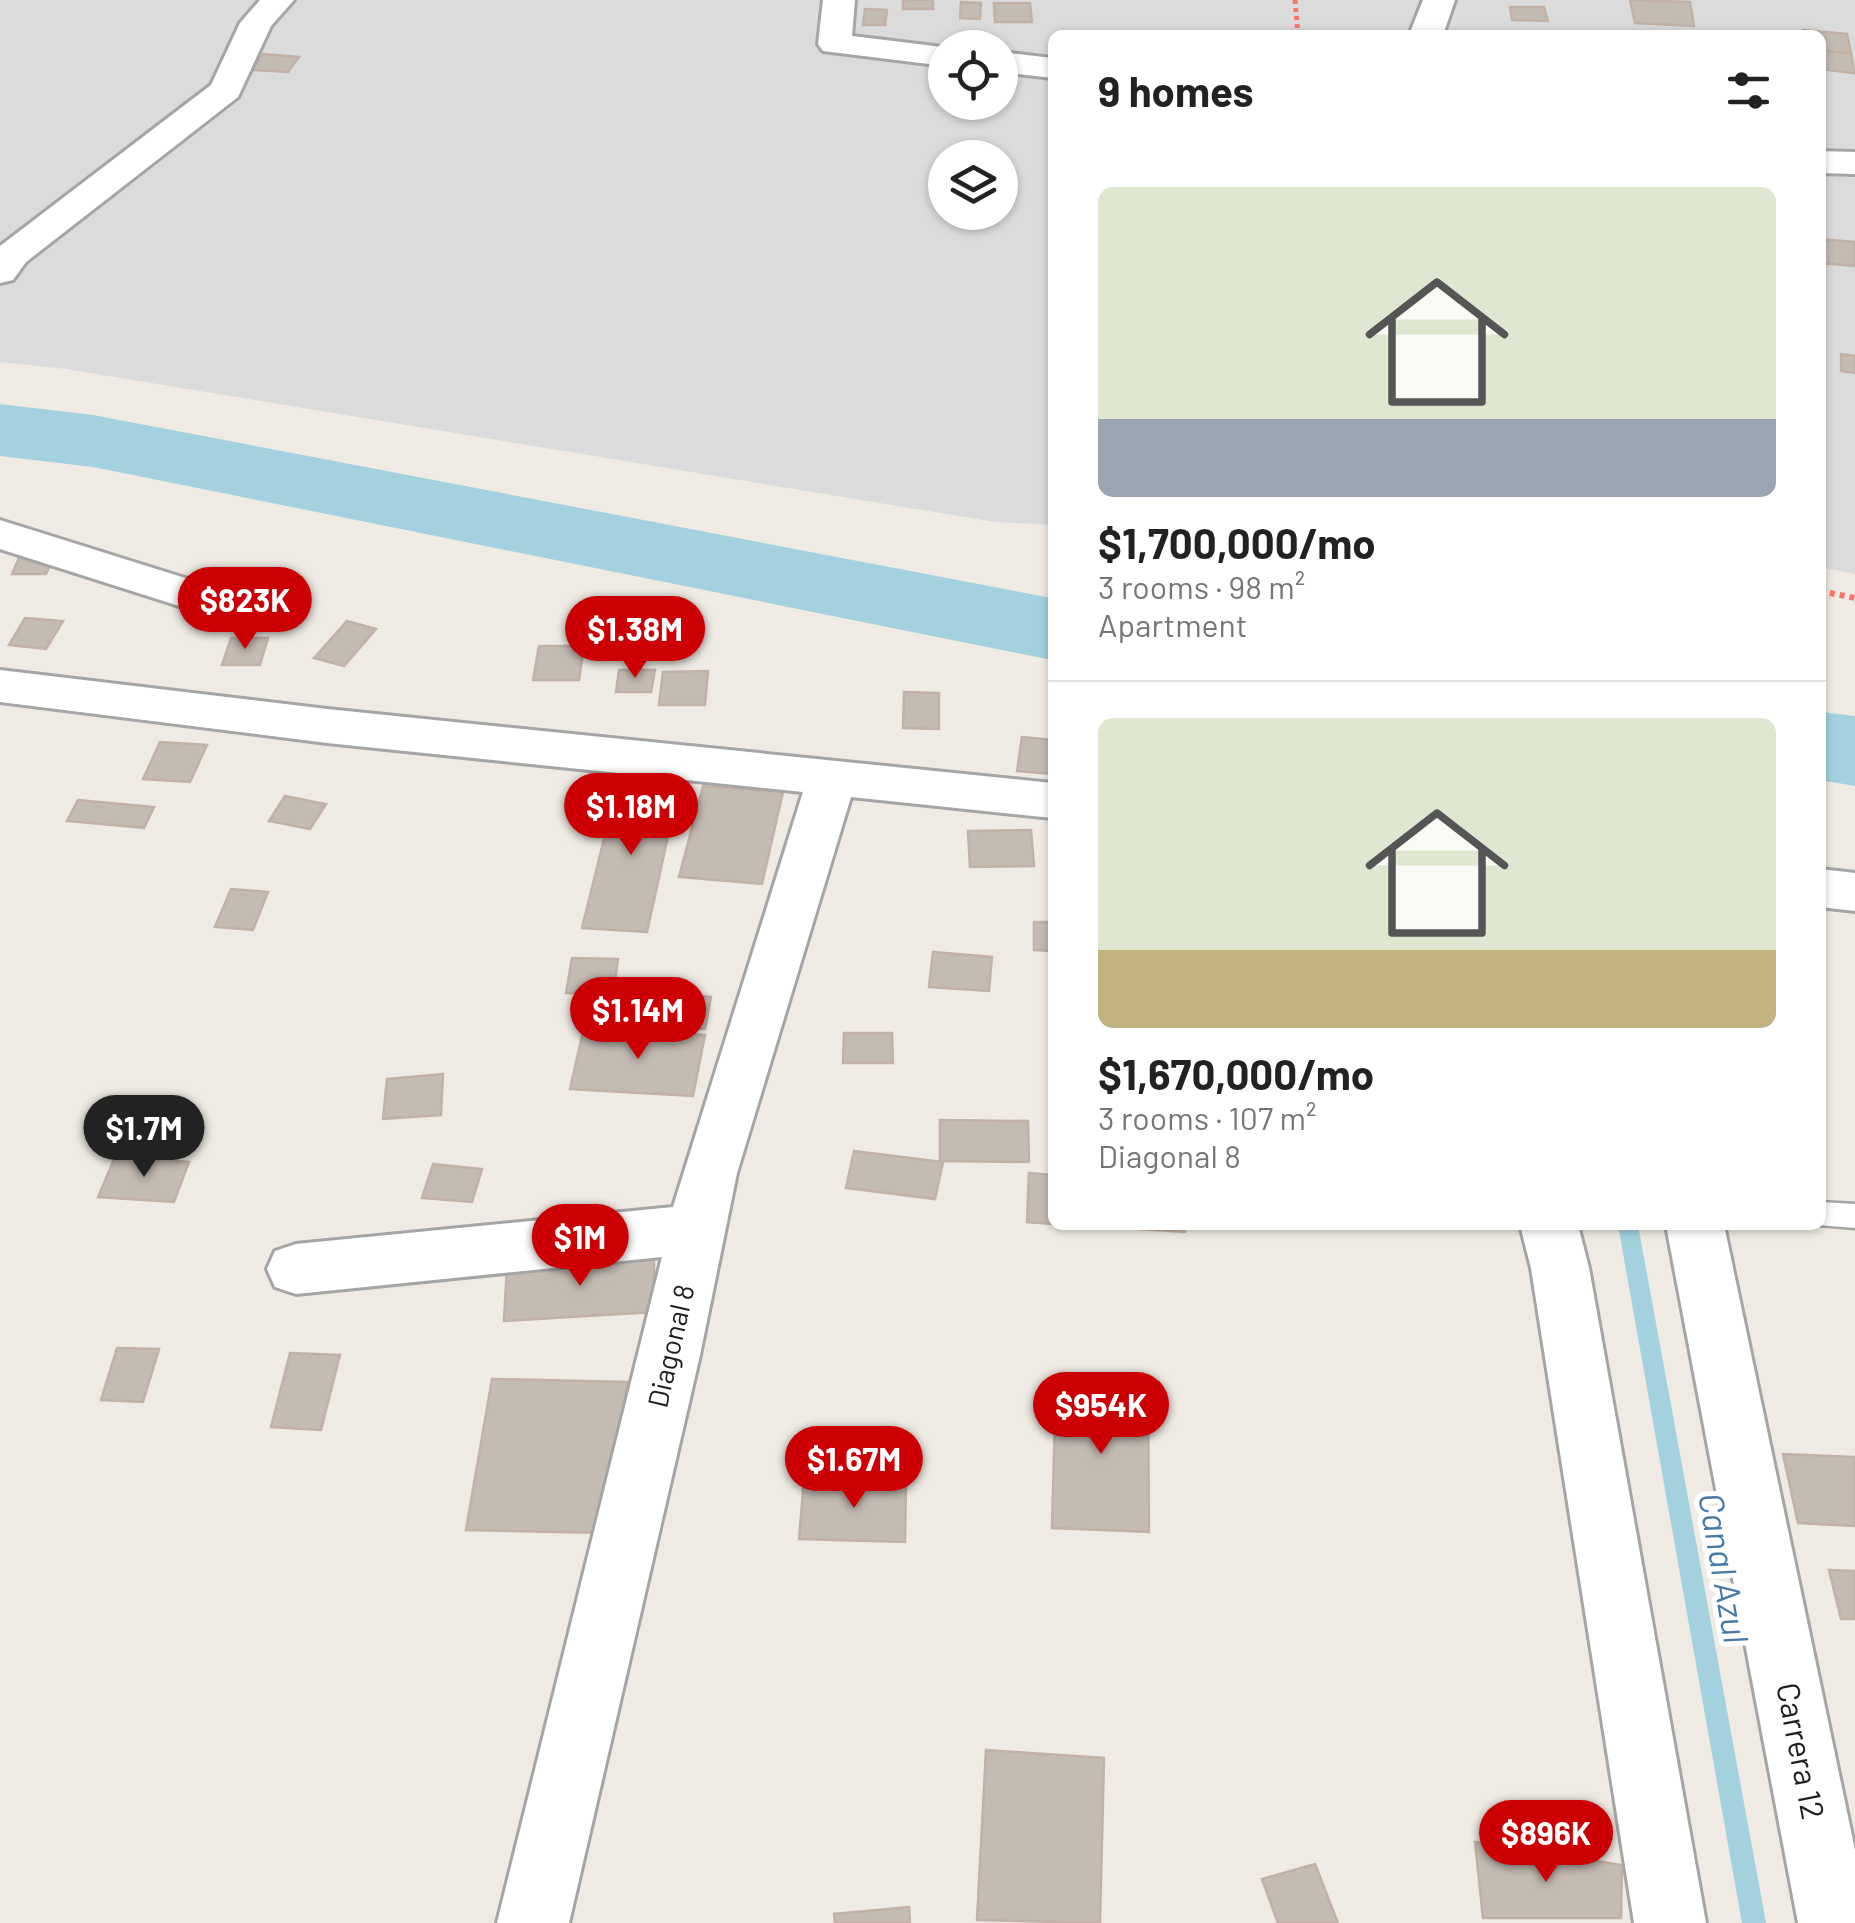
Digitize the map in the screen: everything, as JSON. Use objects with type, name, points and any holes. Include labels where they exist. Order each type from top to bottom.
[{"type":"street","points":[[0,272],[13,254],[226,90],[256,23],[278,0]]},
{"type":"street","points":[[839,0],[836,44],[928,54]]},
{"type":"street","points":[[1428,30],[1439,0]]},
{"type":"street","points":[[1018,64],[1048,68]]},
{"type":"street","points":[[0,534],[51,547],[201,598]]},
{"type":"street","points":[[0,686],[327,726],[1048,800]]},
{"type":"street","name":"Diagonal 8","points":[[533,1923],[670,1355],[709,1173],[833,775]]},
{"type":"street","points":[[1826,889],[1855,892]]},
{"type":"street","points":[[296,1269],[697,1230]]},
{"type":"street","points":[[1551,1230],[1670,1923]]},
{"type":"street","name":"Carrera 12","points":[[1696,1230],[1834,1923]]},
{"type":"lane","points":[[1826,1214],[1855,1216]]},
{"type":"path","points":[[1295,0],[1298,30]]},
{"type":"path","points":[[1826,592],[1855,598]]},
{"type":"shaded area","points":[[0,0],[1855,0],[1855,574],[1826,568],[1826,30],[1048,30],[1048,525],[995,522],[66,369],[0,362]]},
{"type":"building","points":[[903,0],[933,0],[933,9],[903,9]]},
{"type":"building","points":[[1630,0],[1690,2],[1694,26],[1635,23]]},
{"type":"building","points":[[961,2],[981,3],[980,19],[960,18]]},
{"type":"building","points":[[994,3],[1030,3],[1032,22],[995,22]]},
{"type":"building","points":[[1510,7],[1544,7],[1548,21],[1512,20]]},
{"type":"building","points":[[865,9],[887,10],[885,25],[863,25]]},
{"type":"building","points":[[1826,32],[1847,34],[1851,53],[1826,51]]},
{"type":"building","points":[[1826,51],[1851,53],[1854,73],[1826,70]]},
{"type":"building","points":[[263,54],[299,57],[288,72],[252,70]]},
{"type":"building","points":[[1826,240],[1855,242],[1855,266],[1826,264]]},
{"type":"building","points":[[1841,354],[1855,356],[1855,373],[1841,371]]},
{"type":"building","points":[[22,551],[56,551],[46,574],[12,574]]},
{"type":"building","points":[[232,586],[256,587],[247,608],[222,607]]},
{"type":"building","points":[[25,618],[63,621],[46,649],[9,645]]},
{"type":"building","points":[[347,621],[376,629],[344,666],[314,658]]},
{"type":"building","points":[[231,638],[268,638],[260,665],[222,665]]},
{"type":"building","points":[[539,646],[584,646],[579,680],[533,680]]},
{"type":"building","points":[[619,670],[655,670],[651,692],[616,692]]},
{"type":"building","points":[[708,671],[705,705],[659,705],[663,672]]},
{"type":"building","points":[[904,692],[939,693],[939,729],[903,728]]},
{"type":"building","points":[[1022,737],[1048,740],[1048,774],[1017,771]]},
{"type":"building","points":[[160,742],[207,745],[190,782],[143,779]]},
{"type":"building","points":[[618,782],[679,786],[647,932],[582,928]]},
{"type":"building","points":[[703,786],[783,792],[762,884],[679,877]]},
{"type":"building","points":[[285,796],[326,804],[310,829],[269,821]]},
{"type":"building","points":[[78,800],[154,807],[144,828],[67,821]]},
{"type":"building","points":[[1031,830],[1034,866],[970,867],[968,831]]},
{"type":"building","points":[[231,889],[268,892],[253,930],[215,927]]},
{"type":"building","points":[[1034,922],[1048,922],[1048,951],[1034,950]]},
{"type":"building","points":[[933,952],[992,957],[989,991],[929,987]]},
{"type":"building","points":[[572,958],[618,959],[613,995],[566,993]]},
{"type":"building","points":[[621,991],[711,997],[705,1029],[614,1024]]},
{"type":"building","points":[[584,1027],[705,1035],[693,1096],[570,1089]]},
{"type":"building","points":[[844,1033],[892,1033],[893,1063],[843,1063]]},
{"type":"building","points":[[443,1074],[441,1115],[383,1119],[387,1079]]},
{"type":"building","points":[[940,1120],[1028,1121],[1029,1162],[940,1161]]},
{"type":"building","points":[[854,1151],[943,1162],[935,1199],[846,1188]]},
{"type":"building","points":[[115,1157],[189,1162],[174,1202],[98,1197]]},
{"type":"building","points":[[433,1164],[482,1169],[472,1202],[422,1198]]},
{"type":"building","points":[[1029,1173],[1048,1175],[1048,1224],[1027,1222]]},
{"type":"building","points":[[654,1256],[654,1312],[504,1321],[507,1266]]},
{"type":"building","points":[[117,1348],[159,1349],[143,1402],[101,1400]]},
{"type":"building","points":[[290,1353],[340,1355],[321,1430],[271,1427]]},
{"type":"building","points":[[492,1379],[627,1382],[607,1533],[466,1530]]},
{"type":"building","points":[[1056,1381],[1148,1386],[1149,1532],[1052,1528]]},
{"type":"building","points":[[1783,1454],[1855,1457],[1855,1526],[1798,1523]]},
{"type":"building","points":[[804,1480],[906,1482],[905,1542],[799,1539]]},
{"type":"building","points":[[1829,1570],[1855,1571],[1855,1619],[1841,1619]]},
{"type":"building","points":[[986,1750],[1104,1758],[1100,1923],[977,1920]]},
{"type":"building","points":[[1475,1842],[1622,1865],[1621,1918],[1483,1918]]},
{"type":"building","points":[[1315,1864],[1338,1923],[1278,1923],[1262,1879]]},
{"type":"building","points":[[909,1907],[910,1923],[835,1923],[834,1914]]},
{"type":"waterway","points":[[0,430],[93,441],[1048,628]]},
{"type":"waterway","points":[[1826,747],[1855,751]]},
{"type":"waterway","name":"Canal Azul","points":[[1629,1230],[1754,1923]]}]
